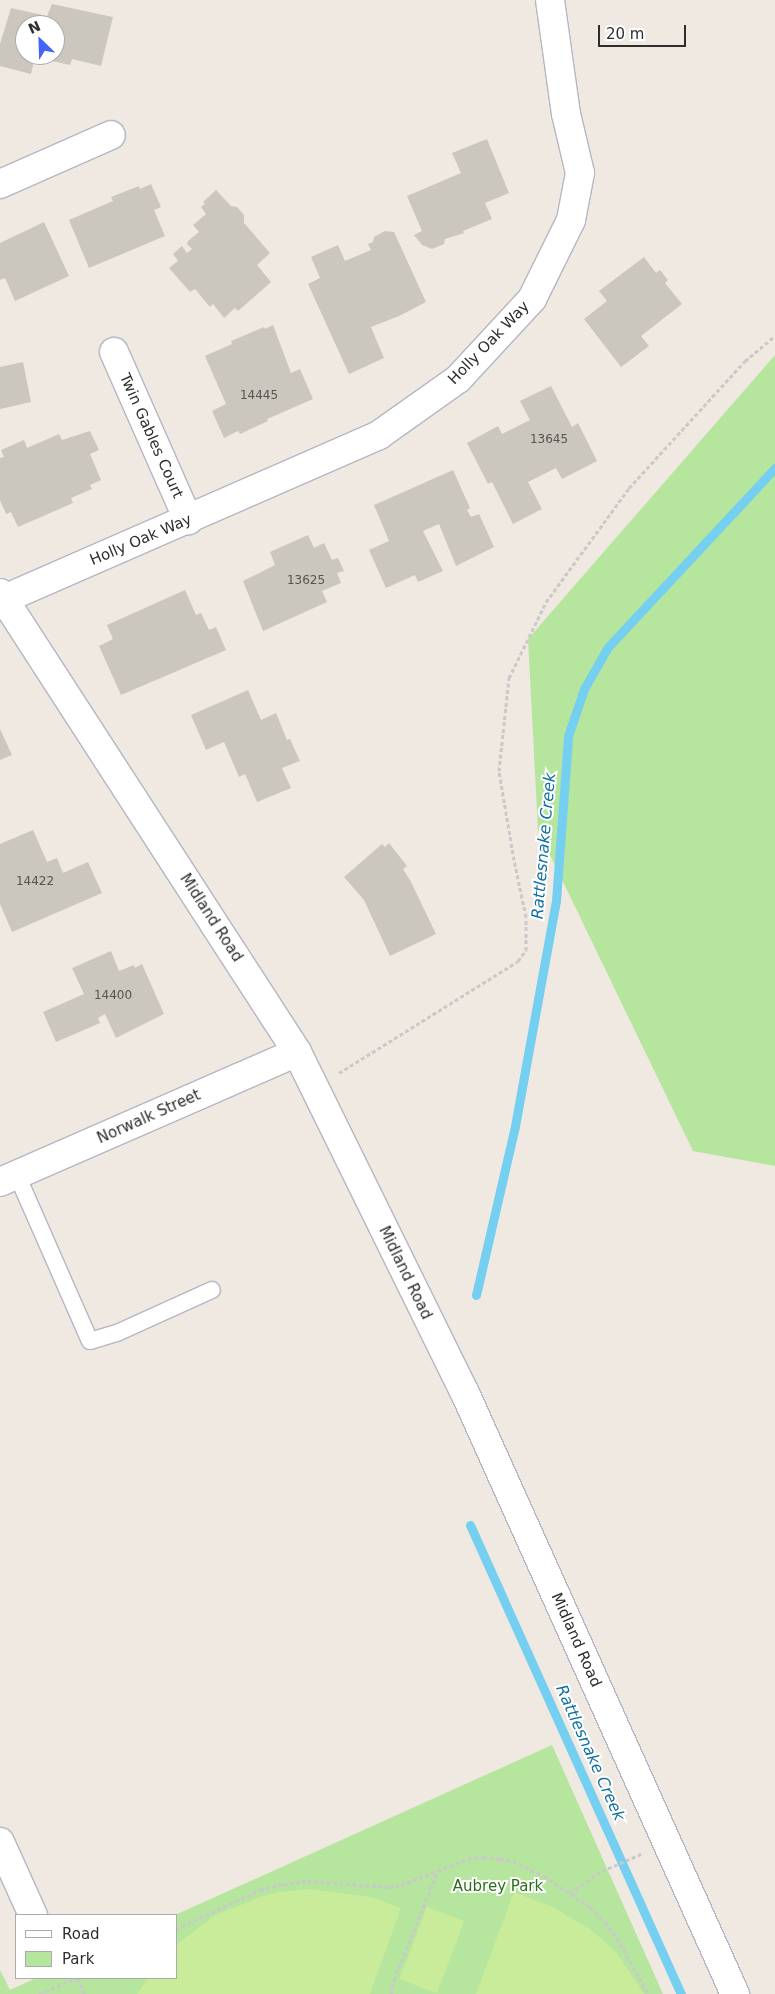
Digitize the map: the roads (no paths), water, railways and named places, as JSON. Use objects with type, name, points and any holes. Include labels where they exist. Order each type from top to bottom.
[{"type":"street","name":"Holly Oak Way","points":[[2,596],[188,520],[379,435],[458,380],[532,299],[571,220],[580,173],[566,114],[550,0]]},
{"type":"street","points":[[0,184],[111,135]]},
{"type":"street","name":"Twin Gables Court","points":[[114,352],[188,520]]},
{"type":"street","name":"Midland Road","points":[[2,596],[297,1052],[466,1393],[735,1994]]},
{"type":"street","name":"Norwalk Street","points":[[9,1179],[297,1052]]},
{"type":"street","points":[[0,1842],[33,1914]]},
{"type":"lane","points":[[9,1179],[90,1341],[116,1332],[212,1290]]},
{"type":"waterway","name":"Rattlesnake Creek","points":[[476,1295],[515,1126],[556,901],[568,736],[584,689],[608,647],[775,468]]},
{"type":"waterway","name":"Rattlesnake Creek","points":[[470,1525],[681,1994]]},
{"type":"park label","name":"Aubrey Park","points":[[498,1887]]}]
